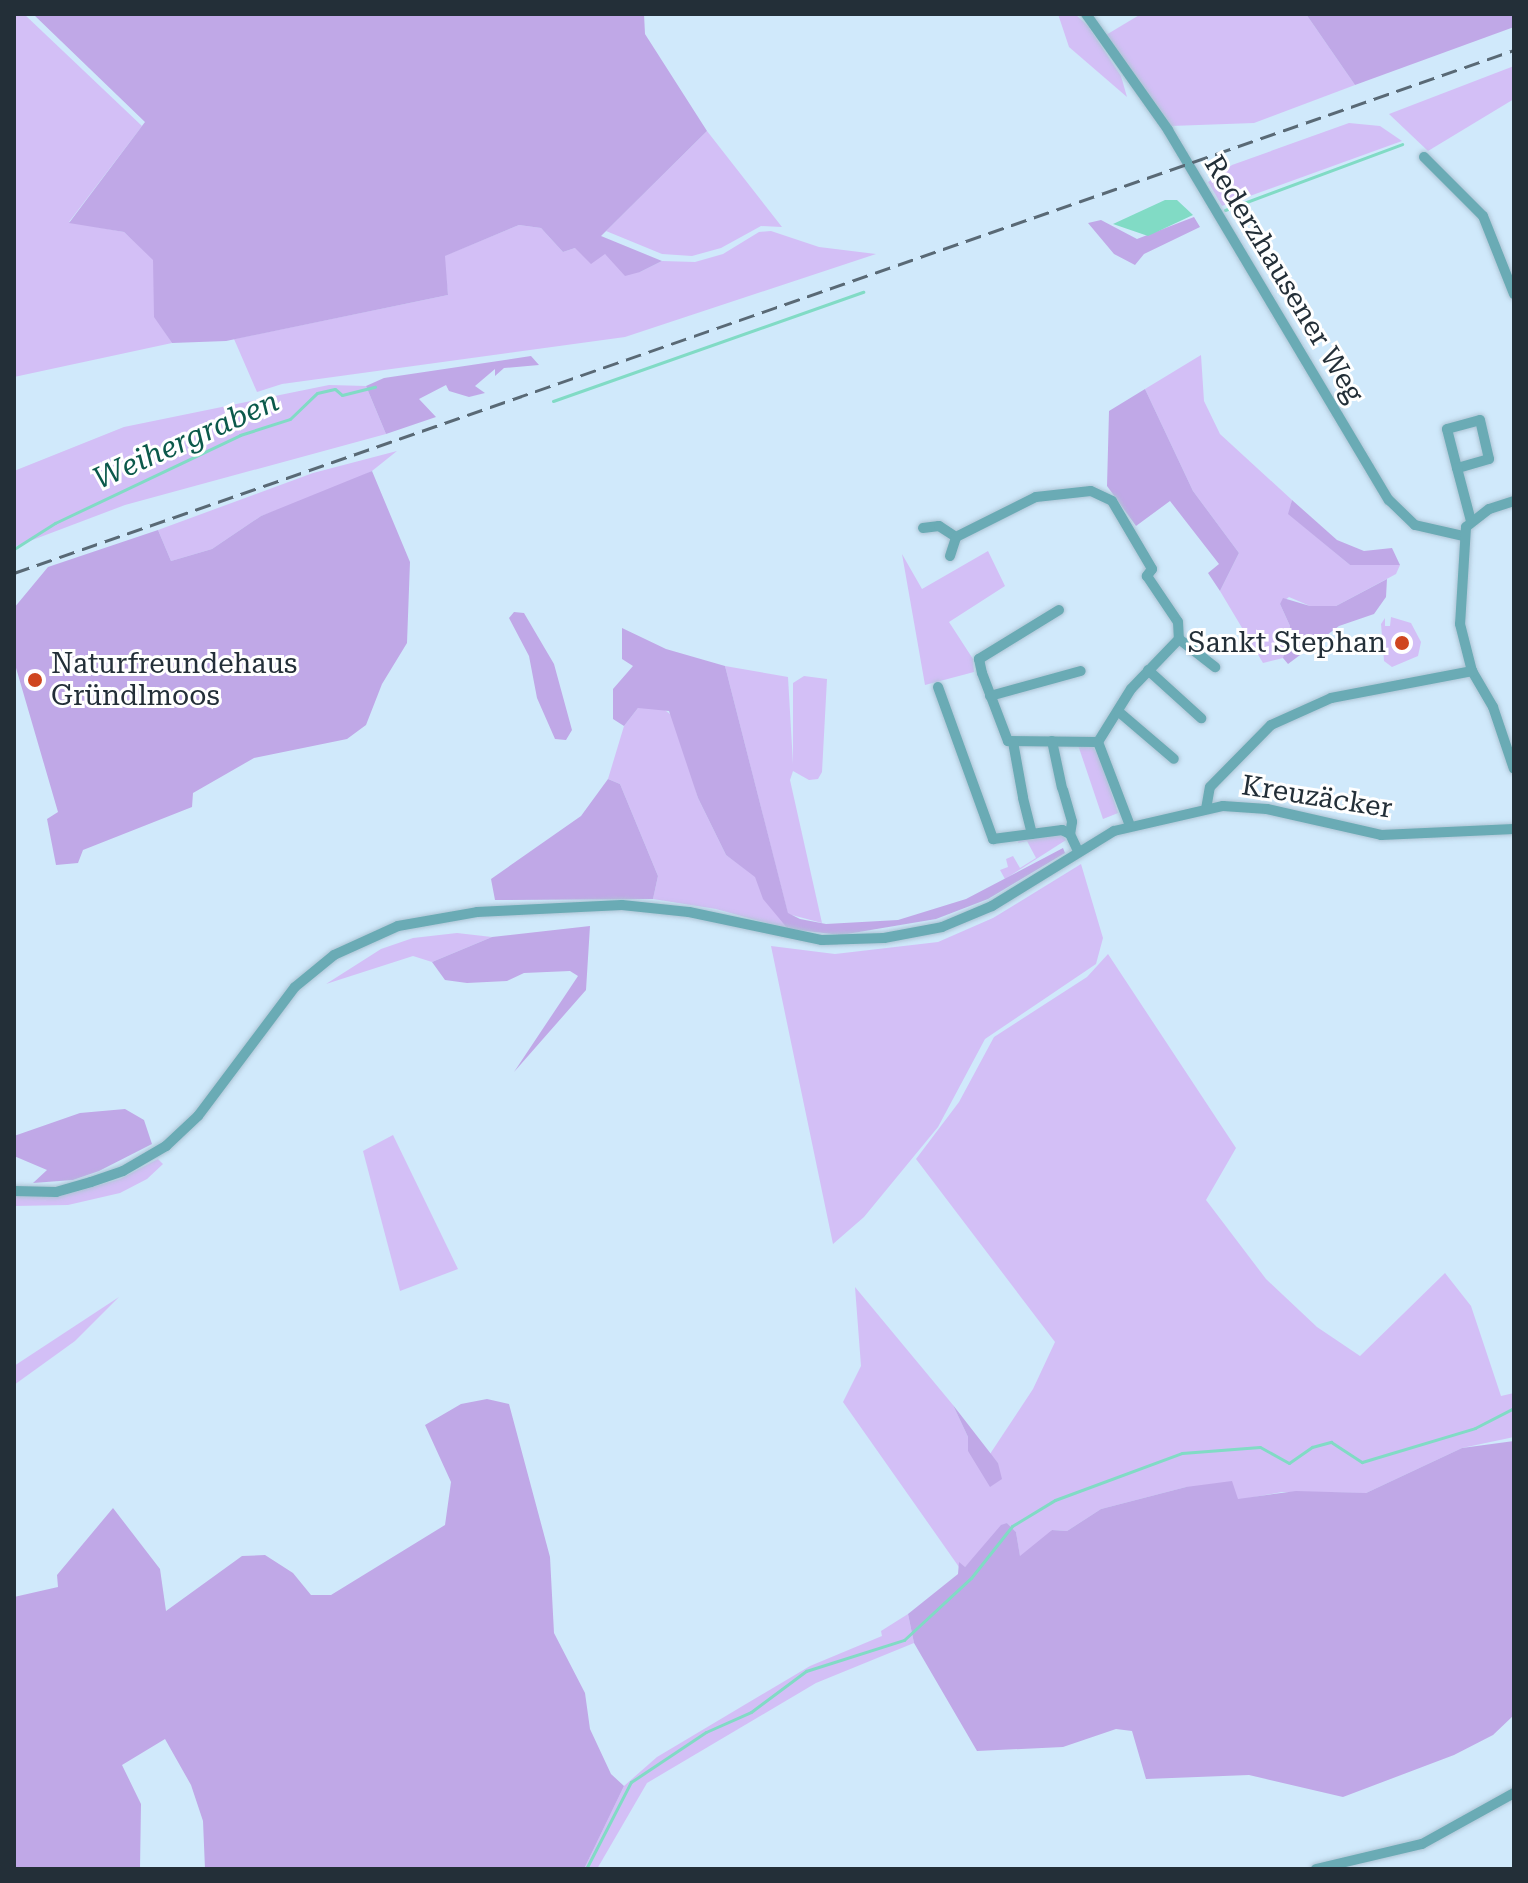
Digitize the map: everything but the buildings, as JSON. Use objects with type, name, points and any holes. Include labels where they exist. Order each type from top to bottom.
[{"type":"street","name":"Rederzhausener Weg","points":[[1086,14],[1168,130],[1389,500],[1415,525],[1463,536]]},
{"type":"street","points":[[1424,157],[1489,224],[1514,294]]},
{"type":"street","points":[[1457,468],[1489,459],[1480,420],[1447,429],[1457,468],[1471,521]]},
{"type":"street","points":[[950,556],[956,537],[1036,497],[1104,493],[1152,569],[1147,576],[1178,622],[1179,639],[1148,670],[1098,742]]},
{"type":"street","points":[[1514,501],[1471,521],[1463,536],[1468,555],[1460,624],[1472,671],[1493,707],[1514,769]]},
{"type":"street","points":[[923,528],[939,526],[956,537]]},
{"type":"street","points":[[1059,610],[979,659],[1005,737],[1013,742],[1098,742]]},
{"type":"street","points":[[1179,639],[1215,667]]},
{"type":"street","points":[[1148,670],[1201,718]]},
{"type":"street","points":[[990,696],[1081,671]]},
{"type":"street","points":[[1206,809],[1210,787],[1271,725],[1331,698],[1472,671]]},
{"type":"street","points":[[938,687],[993,839],[1032,834],[1070,834]]},
{"type":"street","points":[[1119,712],[1174,759]]},
{"type":"street","points":[[1052,741],[1072,822],[1070,834],[1078,851]]},
{"type":"street","points":[[1013,742],[1032,834]]},
{"type":"street","points":[[1098,742],[1130,826]]},
{"type":"street","name":"Kreuzäcker","points":[[14,1191],[56,1192],[91,1182],[123,1171],[166,1146],[198,1116],[295,987],[334,955],[398,926],[477,912],[622,905],[849,941],[942,927],[1034,880],[1078,851],[1130,826],[1206,809],[1267,809],[1381,835],[1514,829]]},
{"type":"street","points":[[1316,1869],[1422,1844],[1514,1793]]},
{"type":"shaded area","points":[[14,14],[24,14],[142,126],[69,222],[124,232],[154,260],[155,317],[172,343],[14,377]]},
{"type":"shaded area","points":[[33,14],[644,14],[645,34],[707,131],[601,236],[662,261],[640,272],[625,276],[605,254],[591,264],[575,248],[563,252],[541,228],[519,225],[445,256],[448,295],[226,341],[172,343],[154,317],[153,260],[124,232],[69,223],[145,122]]},
{"type":"shaded area","points":[[1058,14],[1075,14],[1088,26],[1121,76],[1127,97],[1069,47]]},
{"type":"shaded area","points":[[1141,14],[1306,14],[1355,85],[1254,123],[1171,126],[1106,35]]},
{"type":"shaded area","points":[[1306,14],[1514,14],[1514,27],[1355,85]]},
{"type":"shaded area","points":[[1514,66],[1514,99],[1428,151],[1389,114]]},
{"type":"shaded area","points":[[1349,123],[1380,126],[1402,141],[1222,206],[1208,182],[1232,165]]},
{"type":"shaded area","points":[[707,131],[782,227],[761,226],[721,248],[692,256],[662,254],[606,231]]},
{"type":"shaded area","points":[[1165,200],[1177,200],[1193,215],[1148,236],[1113,224]]},
{"type":"shaded area","points":[[1194,217],[1200,227],[1144,254],[1135,265],[1114,254],[1088,223],[1101,220],[1137,239]]},
{"type":"shaded area","points":[[519,225],[541,228],[563,252],[575,248],[605,254],[640,272],[662,261],[695,262],[723,254],[759,232],[771,231],[819,247],[876,254],[625,337],[282,384],[257,392],[234,339],[448,295],[444,256]]},
{"type":"shaded area","points":[[1201,355],[1204,401],[1220,434],[1292,500],[1289,514],[1350,565],[1400,565],[1396,574],[1336,606],[1310,606],[1289,597],[1280,604],[1290,626],[1283,658],[1263,663],[1220,591],[1239,553],[1193,491],[1145,389]]},
{"type":"shaded area","points":[[531,356],[539,365],[504,368],[495,376],[495,369],[475,386],[485,393],[469,397],[449,391],[446,385],[419,399],[436,417],[386,434],[366,386],[384,378]]},
{"type":"shaded area","points":[[329,385],[366,386],[386,434],[125,505],[14,547],[14,471],[124,427]]},
{"type":"shaded area","points":[[1145,389],[1193,491],[1239,553],[1220,591],[1208,573],[1219,564],[1170,501],[1136,526],[1107,486],[1109,411]]},
{"type":"shaded area","points":[[397,451],[372,471],[329,492],[261,516],[212,549],[171,561],[158,530],[313,473]]},
{"type":"shaded area","points":[[372,471],[410,562],[407,643],[382,684],[366,725],[347,739],[254,758],[193,793],[192,807],[83,850],[78,863],[56,865],[47,819],[58,812],[14,661],[14,608],[48,567],[158,530],[171,561],[212,549],[261,516]]},
{"type":"shaded area","points":[[1292,500],[1337,540],[1364,551],[1392,548],[1400,565],[1350,565],[1288,514]]},
{"type":"shaded area","points":[[988,551],[1005,586],[949,622],[973,659],[974,672],[925,685],[902,554],[922,589]]},
{"type":"shaded area","points":[[1387,579],[1386,597],[1374,614],[1339,626],[1288,664],[1283,658],[1290,626],[1280,604],[1283,598],[1310,606],[1336,606]]},
{"type":"shaded area","points":[[514,612],[524,613],[554,664],[572,730],[566,740],[555,739],[537,698],[529,656],[509,618]]},
{"type":"shaded area","points":[[1391,617],[1411,623],[1421,642],[1418,656],[1392,667],[1384,661],[1381,624],[1385,618],[1385,626],[1390,626]]},
{"type":"shaded area","points":[[622,628],[666,649],[725,666],[788,913],[800,919],[826,924],[898,920],[966,899],[1063,848],[1065,853],[988,899],[936,919],[841,935],[788,929],[763,899],[755,877],[726,855],[698,798],[669,711],[638,708],[624,726],[613,719],[613,689],[633,666],[622,659]]},
{"type":"shaded area","points":[[725,666],[788,677],[793,764],[793,683],[804,676],[827,679],[822,772],[818,779],[809,780],[793,771],[790,780],[822,923],[788,914]]},
{"type":"shaded area","points":[[661,707],[675,718],[698,798],[726,855],[755,876],[788,929],[716,909],[653,899],[658,876],[620,784],[608,779],[624,726],[638,708]]},
{"type":"shaded area","points":[[1078,745],[1093,747],[1099,756],[1118,813],[1103,819]]},
{"type":"shaded area","points":[[608,779],[620,784],[658,876],[653,899],[495,900],[491,879],[581,816]]},
{"type":"shaded area","points":[[1062,835],[1066,840],[1005,879],[1000,870],[1008,867],[1006,859],[1013,856],[1020,868],[1036,858],[1027,841],[1018,843],[1019,838]]},
{"type":"shaded area","points":[[1081,864],[1103,938],[1096,964],[985,1039],[938,1127],[864,1217],[833,1244],[771,946],[835,954],[938,942],[993,918]]},
{"type":"shaded area","points":[[590,926],[586,990],[514,1072],[578,976],[570,971],[524,973],[507,981],[467,983],[445,980],[432,962],[492,937]]},
{"type":"shaded area","points":[[457,933],[492,937],[432,962],[413,956],[326,984],[381,949],[413,938]]},
{"type":"shaded area","points":[[1108,954],[1236,1148],[1206,1200],[1266,1279],[1317,1327],[1360,1356],[1445,1273],[1471,1306],[1501,1396],[1514,1393],[1514,1437],[1462,1448],[1366,1493],[1282,1492],[1238,1500],[1186,1487],[1101,1509],[1067,1531],[1052,1530],[1039,1546],[1020,1557],[1016,1532],[1007,1523],[965,1567],[959,1567],[843,1402],[861,1366],[855,1287],[953,1405],[968,1437],[968,1451],[998,1463],[990,1454],[1033,1389],[1055,1342],[916,1159],[959,1102],[994,1037],[1087,977]]},
{"type":"shaded area","points":[[125,1109],[144,1120],[152,1144],[99,1171],[73,1180],[33,1183],[47,1170],[14,1156],[14,1136],[80,1113]]},
{"type":"shaded area","points":[[393,1135],[458,1269],[400,1291],[363,1151]]},
{"type":"shaded area","points":[[158,1159],[163,1164],[147,1179],[120,1193],[68,1205],[14,1206],[14,1196],[75,1192],[120,1179]]},
{"type":"shaded area","points":[[119,1297],[75,1341],[14,1385],[14,1366]]},
{"type":"shaded area","points":[[487,1399],[509,1404],[550,1557],[554,1633],[585,1693],[590,1729],[611,1774],[624,1786],[584,1869],[205,1869],[203,1821],[191,1785],[165,1739],[122,1765],[141,1804],[140,1869],[14,1869],[14,1597],[58,1587],[57,1575],[113,1508],[160,1569],[166,1611],[242,1556],[265,1555],[293,1573],[311,1595],[331,1595],[445,1525],[451,1482],[425,1425],[461,1404]]},
{"type":"shaded area","points":[[953,1405],[998,1463],[1002,1479],[990,1487],[968,1451],[968,1437]]},
{"type":"shaded area","points":[[1514,1441],[1514,1715],[1493,1735],[1454,1755],[1343,1797],[1249,1775],[1146,1779],[1132,1731],[1116,1729],[1063,1747],[977,1751],[914,1643],[908,1614],[958,1574],[959,1562],[965,1567],[1001,1525],[1007,1523],[1016,1532],[1020,1556],[1052,1530],[1067,1531],[1101,1509],[1186,1487],[1232,1481],[1238,1499],[1296,1491],[1366,1493],[1462,1448]]},
{"type":"shaded area","points":[[908,1614],[914,1643],[816,1683],[647,1783],[597,1869],[584,1869],[624,1786],[657,1757],[810,1666],[882,1636],[881,1631]]},
{"type":"waterway","points":[[1225,210],[1402,144]]},
{"type":"waterway","points":[[553,401],[863,292]]},
{"type":"waterway","name":"Weihergraben","points":[[14,549],[55,523],[240,435],[290,419],[317,393],[335,389],[342,395],[375,387]]},
{"type":"waterway","points":[[586,1869],[631,1782],[706,1732],[751,1712],[806,1671],[904,1640],[971,1578],[1012,1526],[1055,1500],[1182,1453],[1260,1447],[1289,1463],[1312,1447],[1331,1442],[1362,1462],[1475,1428],[1514,1408]]},
{"type":"railway","points":[[14,573],[1514,50]]},
{"type":"place","name":"Sankt Stephan","points":[[1402,643]]},
{"type":"place","name":"Naturfreundehaus Gründlmoos","points":[[35,680]]}]
